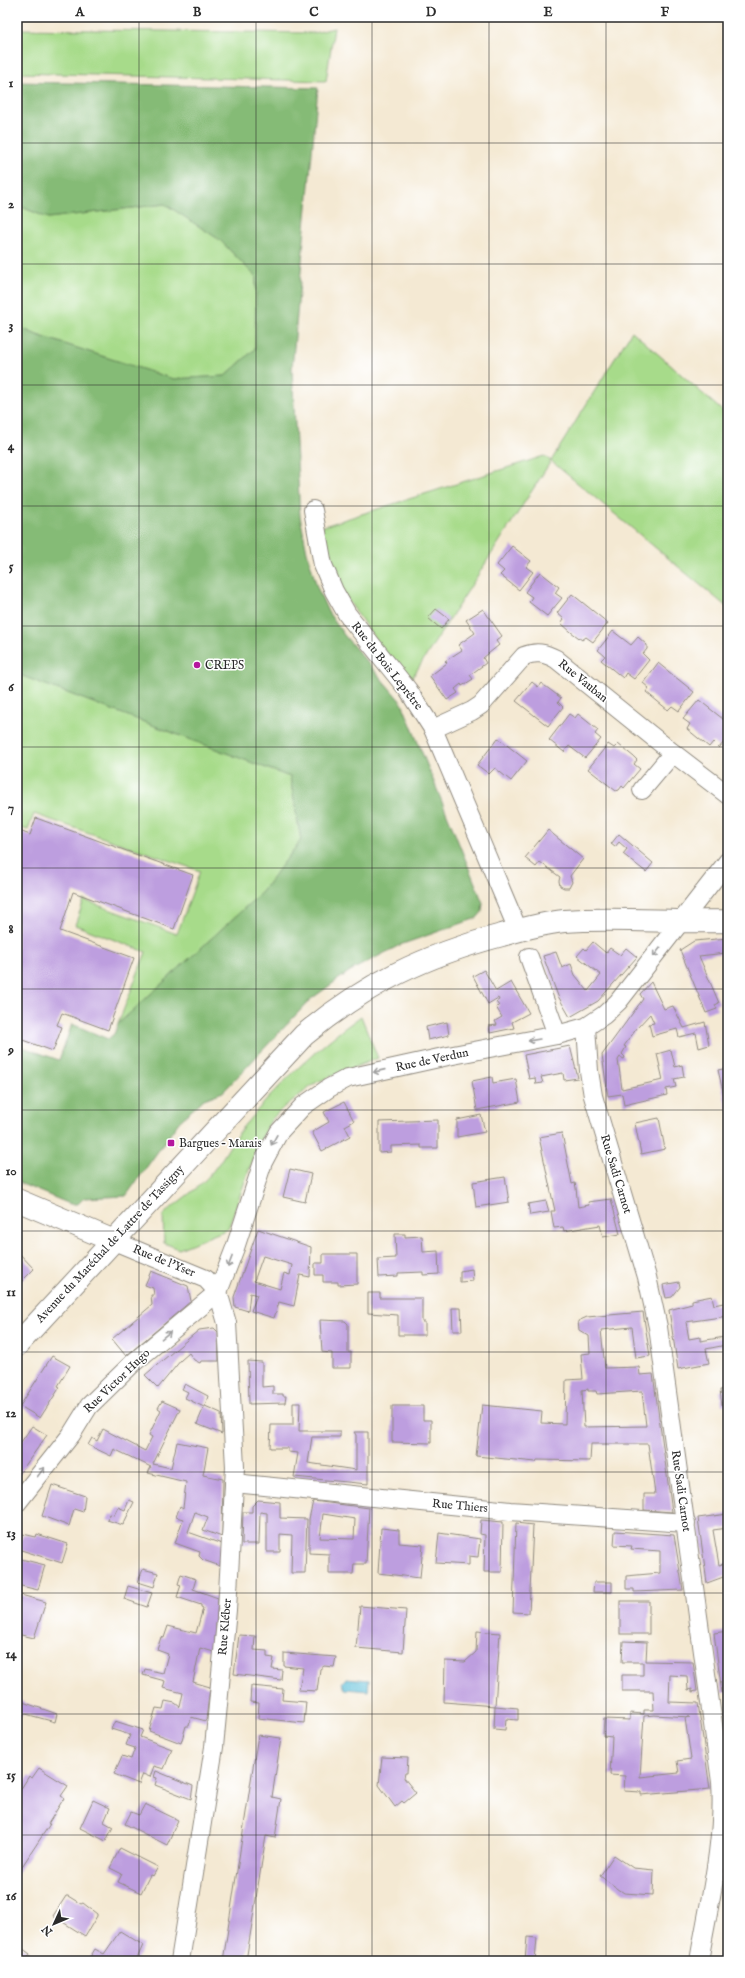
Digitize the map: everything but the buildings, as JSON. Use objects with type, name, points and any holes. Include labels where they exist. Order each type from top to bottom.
[{"type":"main road","name":"Avenue du Maréchal de Lattre de Tassigny","points":[[17,1345],[276,1063],[316,1025],[377,983],[412,965],[474,943],[518,930],[562,921],[592,920],[681,922]]},
{"type":"main road","points":[[681,922],[728,922]]},
{"type":"main road","name":"Rue de l'Yser","points":[[17,1200],[114,1241]]},
{"type":"street","name":"Rue du Bois Leprêtre","points":[[313,510],[323,565],[341,605],[408,690],[433,729],[518,930]]},
{"type":"street","name":"Rue Vauban","points":[[433,729],[472,711],[481,705],[524,656],[539,652],[556,659],[728,795]]},
{"type":"street","points":[[642,790],[673,753]]},
{"type":"street","name":"Rue de Verdun","points":[[218,1292],[235,1248],[263,1162],[279,1132],[303,1106],[318,1095],[348,1078],[448,1056],[558,1035],[586,1027],[604,1015],[618,1002],[728,861]]},
{"type":"street","points":[[528,957],[558,1035]]},
{"type":"street","name":"Rue Sadi Carnot","points":[[586,1027],[589,1071],[593,1096],[654,1306],[686,1523],[725,1814],[699,1961]]},
{"type":"street","name":"Rue de l'Yser","points":[[114,1241],[200,1276],[206,1279],[218,1292]]},
{"type":"street","name":"Rue Kléber","points":[[180,1961],[214,1748],[227,1610],[234,1482],[234,1452],[228,1329],[225,1312],[218,1292]]},
{"type":"street","name":"Rue Victor Hugo","points":[[17,1502],[71,1435],[89,1406],[133,1363],[218,1292]]},
{"type":"street","name":"Rue Thiers","points":[[234,1482],[510,1511],[686,1523]]},
{"type":"green space","points":[[334,28],[326,81],[17,73],[17,29],[314,33]]},
{"type":"green space","name":"CREPS","points":[[17,82],[318,88],[292,369],[300,516],[307,552],[317,587],[328,612],[344,635],[402,703],[483,903],[482,912],[477,918],[400,945],[350,971],[311,999],[223,1092],[204,1099],[179,1122],[126,1196],[84,1198],[78,1204],[70,1204],[17,1182],[17,1045],[59,1060],[72,1024],[108,1039],[114,1034],[118,1024],[262,892],[301,840],[290,777],[17,674],[17,326],[37,335],[173,379],[225,376],[255,349],[256,277],[220,240],[165,204],[48,218],[17,205]]},
{"type":"green space","points":[[165,204],[220,240],[256,277],[255,349],[225,376],[173,379],[37,335],[17,326],[17,205],[48,218]]},
{"type":"green space","points":[[632,331],[728,416],[728,608],[551,461]]},
{"type":"green space","points":[[544,456],[551,461],[410,681],[382,649],[334,580],[321,527]]},
{"type":"green space","points":[[17,674],[290,777],[301,840],[262,892],[118,1024],[146,952],[75,925],[84,900],[177,934],[200,871],[34,814],[28,830],[17,827]]},
{"type":"green space","points":[[361,1016],[378,1058],[317,1082],[284,1107],[271,1120],[257,1147],[228,1229],[179,1249],[164,1243],[163,1215],[195,1189],[217,1166],[242,1128],[269,1097],[313,1054]]},
{"type":"water","points":[[346,1678],[369,1680],[368,1691],[345,1689],[342,1683]]},
{"type":"place","name":"CREPS","points":[[197,665]]},
{"type":"place","name":"Bargues – Marais","points":[[171,1143]]}]
